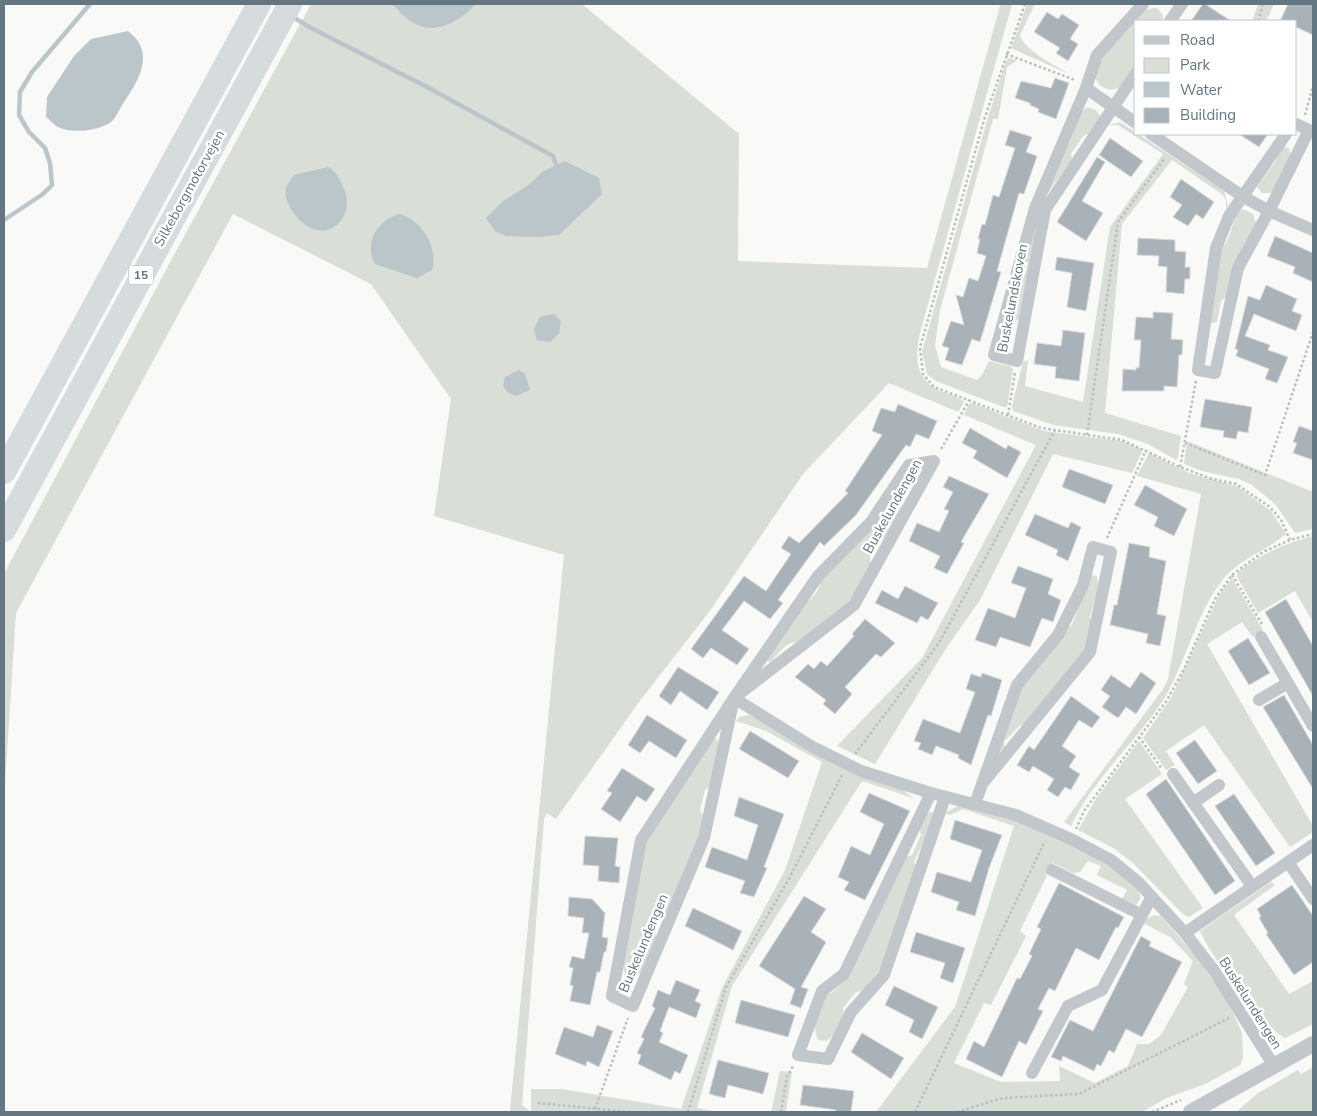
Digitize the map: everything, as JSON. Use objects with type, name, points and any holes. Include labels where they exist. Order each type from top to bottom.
[{"type":"highway","name":"Silkeborgmotorvejen","points":[[4,472],[258,6]]},
{"type":"highway","name":"Silkeborgmotorvejen","points":[[4,530],[286,10]]},
{"type":"street","name":"Buskelundskoven","points":[[1134,76],[1044,210],[1017,361],[994,355],[1036,208],[1086,88],[1097,55],[1144,4]]},
{"type":"street","points":[[1171,20],[1182,4]]},
{"type":"street","points":[[1086,88],[1134,122]]},
{"type":"street","points":[[1285,135],[1229,216],[1216,248],[1198,370],[1214,373],[1238,268],[1309,130],[1299,125]]},
{"type":"street","points":[[1152,135],[1242,196],[1269,211],[1313,230]]},
{"type":"street","name":"Buskelundengen","points":[[934,462],[854,606],[734,698],[704,838],[633,1006],[612,996],[641,840],[734,698],[818,576],[872,522],[909,466],[934,462]]},
{"type":"street","points":[[975,804],[982,784],[1017,685],[1058,635],[1082,585],[1093,547],[1111,552],[1090,652],[982,784]]},
{"type":"street","points":[[1261,637],[1313,726]]},
{"type":"street","points":[[1259,700],[1288,683]]},
{"type":"street","name":"Buskelundengen","points":[[734,698],[811,746],[861,772],[931,794],[1016,815],[1071,839],[1111,860],[1139,883],[1185,933],[1215,972],[1274,1066]]},
{"type":"street","points":[[1173,774],[1252,886]]},
{"type":"street","points":[[1193,803],[1219,785]]},
{"type":"street","points":[[931,794],[844,974],[822,991],[798,1055],[828,1059],[851,1012],[884,975],[945,797]]},
{"type":"street","points":[[1185,933],[1313,846]]},
{"type":"street","points":[[1288,862],[1313,899]]},
{"type":"street","points":[[1052,870],[1142,915]]},
{"type":"street","points":[[1032,1073],[1068,1006],[1102,990],[1151,898]]},
{"type":"street","points":[[1191,1112],[1313,1044]]},
{"type":"path","points":[[1025,4],[984,120],[920,348],[923,374],[934,387],[970,399],[1041,428],[1122,440],[1180,467],[1212,479],[1236,484],[1252,493],[1270,507],[1280,520],[1290,540]]},
{"type":"path","points":[[1258,20],[1263,4]]},
{"type":"path","points":[[1006,54],[1078,81],[1086,88]]},
{"type":"path","points":[[1299,125],[1313,86]]},
{"type":"path","points":[[1087,435],[1118,222],[1172,148]]},
{"type":"path","points":[[1185,443],[1265,475],[1313,332]]},
{"type":"path","points":[[1008,415],[1017,361]]},
{"type":"path","points":[[1180,467],[1198,370]]},
{"type":"path","points":[[934,462],[970,399]]},
{"type":"path","points":[[1102,548],[1146,450]]},
{"type":"path","points":[[1071,839],[1084,811],[1167,700],[1183,671],[1215,599],[1232,575],[1262,552],[1290,540],[1313,534]]},
{"type":"path","points":[[1232,575],[1265,629],[1261,637]]},
{"type":"path","points":[[1139,737],[1163,770],[1173,774]]},
{"type":"path","points":[[915,1112],[1050,830]]},
{"type":"path","points":[[596,1109],[633,1006]]},
{"type":"path","points":[[957,1112],[1004,1098],[1079,1094],[1241,1012]]},
{"type":"path","points":[[781,1112],[787,1077],[798,1055]]},
{"type":"path","points":[[538,1103],[629,1112]]},
{"type":"green space","points":[[311,4],[582,4],[739,134],[738,261],[927,268],[1000,6],[1001,4],[1012,4],[922,326],[917,350],[920,372],[926,381],[936,389],[964,402],[958,412],[889,383],[803,474],[709,612],[639,702],[556,819],[547,813],[544,819],[522,1105],[531,1112],[510,1111],[564,555],[434,516],[451,399],[371,284],[233,214],[16,613],[4,800],[4,574],[175,253]]},
{"type":"green space","points":[[1027,4],[1035,4],[1020,35],[1022,40],[1041,57],[1071,75],[1011,48]]},
{"type":"green space","points":[[1258,4],[1274,4],[1266,20],[1252,20]]},
{"type":"green space","points":[[1157,8],[1162,14],[1163,20],[1134,20],[1134,72],[1130,79],[1118,88],[1112,90],[1105,88],[1099,84],[1094,76],[1102,54],[1130,28],[1130,21],[1147,9]]},
{"type":"green space","points":[[1009,58],[1017,60],[1007,67],[998,119],[993,119],[940,310],[935,345],[941,367],[977,380],[982,375],[989,361],[1010,366],[1013,369],[1008,402],[1007,407],[1003,407],[936,381],[927,374],[922,352],[988,117],[1006,61]]},
{"type":"green space","points":[[1087,107],[1096,110],[1101,117],[1088,134],[1083,136],[1071,154],[1072,159],[1047,194],[1064,147],[1070,143],[1078,116]]},
{"type":"green space","points":[[1120,122],[1134,131],[1134,135],[1140,135],[1224,191],[1228,205],[1226,209],[1226,201],[1223,195],[1172,160],[1122,224],[1105,413],[1181,436],[1176,460],[1148,444],[1118,434],[1053,425],[1013,411],[1012,406],[1023,362],[1028,360],[1025,386],[1083,402],[1110,227],[1163,154],[1118,125],[1109,125]]},
{"type":"green space","points":[[1283,147],[1289,148],[1290,154],[1286,172],[1271,193],[1262,193],[1257,187],[1277,159],[1276,153]]},
{"type":"green space","points":[[1243,209],[1253,214],[1256,223],[1226,297],[1221,301],[1217,322],[1208,324],[1220,249],[1228,239],[1236,217]]},
{"type":"green space","points":[[1032,233],[1035,233],[1019,318],[1012,326],[1009,323],[1014,289],[1022,284],[1028,263],[1024,259]]},
{"type":"green space","points":[[972,403],[1044,431],[1121,441],[1141,449],[1142,452],[1132,473],[1053,454],[980,600],[945,650],[875,764],[837,746],[922,658],[1036,445],[964,415],[969,404]]},
{"type":"green space","points":[[1187,441],[1313,492],[1313,529],[1295,533],[1276,505],[1252,485],[1239,479],[1202,471],[1184,464]]},
{"type":"green space","points":[[1149,453],[1189,473],[1237,486],[1271,511],[1286,534],[1238,565],[1224,578],[1206,606],[1165,697],[1142,729],[1090,793],[1071,826],[1064,822],[1163,689],[1168,679],[1201,494],[1137,476]]},
{"type":"green space","points":[[898,489],[903,492],[901,508],[887,538],[880,540],[870,557],[871,564],[849,601],[797,642],[785,647],[770,662],[762,659],[802,604],[816,593],[821,577]]},
{"type":"green space","points":[[1313,536],[1313,622],[1295,591],[1258,613],[1237,577],[1238,572],[1274,550]]},
{"type":"green space","points":[[1090,575],[1097,576],[1099,594],[1095,598],[1090,617],[1093,625],[1086,649],[1025,725],[1019,726],[1004,742],[1005,749],[997,752],[1016,696],[1066,628],[1071,626]]},
{"type":"green space","points":[[1232,578],[1263,630],[1253,637],[1242,622],[1207,644],[1313,826],[1313,832],[1290,847],[1204,725],[1166,751],[1175,765],[1166,770],[1143,738],[1171,698],[1219,595]]},
{"type":"green space","points":[[749,715],[903,790],[913,798],[862,781],[732,986],[697,1108],[718,1112],[531,1112],[531,1089],[562,1089],[681,1109],[722,988],[785,870],[822,762],[766,731],[736,721],[739,717]]},
{"type":"green space","points":[[713,738],[717,739],[719,746],[710,786],[705,790],[700,810],[703,816],[699,837],[669,910],[663,913],[655,933],[657,939],[644,970],[632,980],[626,976],[623,968],[642,846]]},
{"type":"green space","points":[[1139,741],[1162,774],[1125,799],[1203,908],[1189,917],[1183,914],[1132,862],[1113,848],[1078,830],[1097,797]]},
{"type":"green space","points":[[960,805],[1016,821],[1085,852],[1122,874],[1134,885],[1140,895],[1140,900],[1136,905],[1122,899],[1127,890],[1097,875],[1101,866],[1088,861],[1080,872],[1073,873],[1053,863],[1020,931],[1026,936],[991,1005],[984,1003],[954,1063],[1001,1082],[1060,1081],[1059,1066],[1095,1083],[1128,1066],[1137,1044],[1149,1044],[1161,1035],[1188,987],[1184,984],[1193,961],[1170,937],[1143,923],[1155,915],[1161,916],[1198,959],[1229,1003],[1242,1033],[1243,1058],[1240,1065],[1205,1084],[1167,1098],[1142,1112],[876,1112],[955,1007],[1014,826],[963,809],[950,815],[945,813]]},
{"type":"green space","points":[[933,812],[936,815],[914,862],[917,868],[883,965],[863,991],[856,992],[843,1008],[843,1018],[834,1034],[827,1041],[818,1040],[815,1022],[825,994],[831,993],[848,978],[905,857],[912,855],[921,835],[919,828],[925,815]]},
{"type":"green space","points":[[1271,882],[1275,885],[1234,915],[1289,994],[1313,981],[1313,1024],[1285,1038],[1265,1021],[1238,990],[1214,956],[1200,931]]},
{"type":"green space","points":[[1313,1067],[1313,1112],[1236,1112],[1258,1093],[1298,1070],[1301,1074]]},
{"type":"green space","points":[[780,1071],[792,1072],[786,1112],[771,1112]]},
{"type":"water","points":[[391,4],[476,4],[454,22],[436,28],[427,28],[409,20]]},
{"type":"water","points":[[128,31],[141,48],[142,66],[135,85],[115,118],[99,128],[77,131],[55,125],[46,117],[47,97],[74,56],[91,39]]},
{"type":"water","points":[[565,161],[599,178],[602,194],[559,235],[537,237],[506,236],[495,231],[486,218],[502,202],[530,184],[542,172]]},
{"type":"water","points":[[328,167],[336,174],[342,184],[346,195],[347,208],[343,217],[334,227],[325,230],[314,229],[296,217],[286,197],[286,188],[294,175]]},
{"type":"water","points":[[400,214],[408,217],[422,229],[431,245],[434,262],[432,270],[417,278],[375,264],[372,256],[372,241],[379,227],[385,221]]},
{"type":"water","points":[[554,314],[561,321],[559,334],[550,342],[537,340],[534,329],[540,317]]},
{"type":"water","points":[[519,370],[525,374],[530,390],[516,396],[507,392],[503,385],[505,377]]},
{"type":"building","points":[[1203,4],[1205,4],[1229,20],[1192,20]]},
{"type":"building","points":[[1288,4],[1313,4],[1313,35],[1297,27],[1297,20],[1280,20]]},
{"type":"building","points":[[1047,12],[1058,19],[1062,14],[1079,25],[1070,39],[1078,44],[1068,61],[1056,53],[1060,48],[1034,32]]},
{"type":"building","points":[[1055,78],[1069,83],[1056,119],[1038,112],[1039,109],[1030,105],[1030,103],[1015,98],[1021,81],[1051,88]]},
{"type":"building","points":[[1010,130],[1032,137],[1026,152],[1037,156],[1024,194],[1019,193],[997,271],[1001,272],[980,342],[972,339],[962,365],[945,360],[949,348],[942,346],[951,321],[964,325],[956,295],[963,297],[969,278],[978,281],[986,256],[977,253],[980,239],[978,239],[982,224],[985,225],[993,195],[999,197],[1015,148],[1005,145]]},
{"type":"building","points":[[1241,135],[1267,135],[1259,147]]},
{"type":"building","points":[[1110,138],[1143,161],[1131,177],[1099,155]]},
{"type":"building","points":[[1097,157],[1105,162],[1082,201],[1103,213],[1086,241],[1057,222]]},
{"type":"building","points":[[1181,179],[1214,202],[1203,219],[1196,214],[1188,226],[1173,217],[1182,205],[1170,197]]},
{"type":"building","points":[[1275,236],[1313,253],[1313,282],[1293,273],[1295,267],[1267,256]]},
{"type":"building","points":[[1138,238],[1175,240],[1175,251],[1186,252],[1185,267],[1190,267],[1190,279],[1185,279],[1184,294],[1166,292],[1167,267],[1158,266],[1159,256],[1137,255]]},
{"type":"building","points":[[1057,257],[1094,263],[1086,311],[1067,307],[1072,273],[1055,270]]},
{"type":"building","points":[[1266,285],[1297,299],[1292,311],[1302,315],[1296,331],[1254,314],[1245,336],[1270,345],[1268,350],[1288,357],[1277,383],[1265,379],[1269,369],[1236,356],[1238,350],[1235,349],[1248,296],[1260,300]]},
{"type":"building","points":[[1153,312],[1173,313],[1171,339],[1183,340],[1182,355],[1179,355],[1177,387],[1164,386],[1164,391],[1122,391],[1123,369],[1136,370],[1136,367],[1139,368],[1141,340],[1134,340],[1136,317],[1153,318]]},
{"type":"building","points":[[1063,330],[1085,333],[1079,381],[1055,378],[1056,367],[1034,364],[1037,343],[1061,346]]},
{"type":"building","points":[[1205,399],[1252,407],[1248,433],[1238,431],[1236,439],[1223,437],[1224,431],[1200,427]]},
{"type":"building","points":[[898,404],[937,421],[929,439],[916,434],[910,447],[906,445],[856,515],[824,546],[820,542],[778,600],[783,603],[770,619],[744,601],[722,630],[749,649],[737,665],[711,648],[703,658],[691,649],[744,576],[766,591],[791,554],[781,548],[789,536],[799,543],[848,493],[845,491],[882,435],[872,431],[881,408],[895,412]]},
{"type":"building","points":[[1299,426],[1313,431],[1313,460],[1293,453],[1297,443],[1293,442]]},
{"type":"building","points":[[970,428],[1006,449],[1008,445],[1021,452],[1007,478],[973,458],[977,451],[962,443]]},
{"type":"building","points":[[1069,469],[1113,485],[1105,504],[1062,487]]},
{"type":"building","points":[[949,476],[989,494],[961,542],[964,543],[947,574],[934,568],[940,556],[909,541],[917,523],[939,532],[949,511],[944,509],[953,492],[943,487]]},
{"type":"building","points":[[1145,485],[1187,509],[1174,536],[1154,526],[1158,517],[1134,505]]},
{"type":"building","points":[[1035,514],[1068,528],[1071,522],[1081,527],[1068,561],[1056,555],[1058,550],[1025,535]]},
{"type":"building","points":[[1129,543],[1150,547],[1149,557],[1166,561],[1157,614],[1166,616],[1160,646],[1146,643],[1148,634],[1110,625],[1114,605],[1117,605]]},
{"type":"building","points":[[1018,566],[1053,579],[1048,594],[1061,600],[1053,622],[1042,618],[1030,647],[1000,637],[996,647],[975,640],[988,608],[1015,618],[1026,588],[1011,583]]},
{"type":"building","points":[[905,586],[938,603],[928,620],[921,616],[917,623],[875,603],[882,590],[898,599]]},
{"type":"building","points":[[1286,599],[1313,646],[1313,696],[1265,612]]},
{"type":"building","points":[[865,619],[895,643],[881,657],[876,654],[845,687],[852,694],[835,714],[823,704],[826,700],[795,677],[808,664],[814,669],[821,661],[827,666],[854,636],[852,634]]},
{"type":"building","points":[[1248,638],[1270,673],[1249,685],[1228,651]]},
{"type":"building","points":[[678,667],[719,692],[707,710],[680,691],[671,705],[659,696]]},
{"type":"building","points":[[1141,672],[1156,683],[1136,714],[1126,707],[1118,718],[1102,707],[1110,696],[1101,690],[1111,675],[1130,688]]},
{"type":"building","points":[[982,673],[1002,680],[991,716],[988,715],[971,765],[958,758],[959,755],[936,746],[932,755],[918,749],[921,743],[914,741],[923,719],[960,733],[975,692],[966,689],[971,674],[981,677]]},
{"type":"building","points":[[1284,695],[1313,745],[1313,789],[1263,707]]},
{"type":"building","points":[[1071,696],[1100,717],[1092,728],[1079,720],[1062,746],[1076,756],[1069,767],[1080,774],[1071,790],[1065,787],[1058,797],[1047,790],[1054,779],[1033,766],[1029,772],[1017,765],[1029,746],[1034,750]]},
{"type":"building","points":[[647,715],[687,740],[676,758],[649,741],[640,753],[628,745]]},
{"type":"building","points":[[750,731],[799,761],[788,778],[739,749]]},
{"type":"building","points":[[1195,740],[1217,771],[1198,784],[1176,753]]},
{"type":"building","points":[[622,768],[655,789],[646,802],[637,796],[620,822],[601,809],[612,793],[607,791]]},
{"type":"building","points":[[1166,779],[1235,881],[1215,895],[1146,794]]},
{"type":"building","points":[[869,793],[910,811],[865,900],[844,890],[849,882],[838,877],[851,846],[870,855],[884,824],[860,812]]},
{"type":"building","points":[[1234,794],[1275,853],[1256,866],[1215,806]]},
{"type":"building","points":[[739,797],[784,814],[764,867],[767,868],[754,897],[740,893],[745,881],[705,867],[712,847],[747,860],[758,825],[734,816]]},
{"type":"building","points":[[955,820],[1002,835],[989,868],[975,916],[956,910],[959,902],[931,892],[937,872],[971,882],[982,850],[950,839]]},
{"type":"building","points":[[585,836],[618,838],[615,866],[620,867],[619,883],[598,881],[599,866],[583,865]]},
{"type":"building","points":[[1059,883],[1124,917],[1118,928],[1116,927],[1099,960],[1076,948],[1055,991],[1049,988],[1038,1009],[1043,1011],[1026,1045],[1019,1041],[1002,1077],[966,1059],[974,1041],[984,1047],[1017,978],[1020,979],[1032,956],[1029,954],[1041,929],[1037,927]]},
{"type":"building","points":[[1292,885],[1313,916],[1313,962],[1294,975],[1266,934],[1268,933],[1259,918],[1261,916],[1257,909]]},
{"type":"building","points":[[804,896],[826,909],[811,932],[826,942],[801,987],[808,989],[801,1008],[790,1004],[795,989],[759,966]]},
{"type":"building","points":[[569,897],[592,899],[605,913],[602,937],[608,938],[606,952],[604,952],[600,972],[597,972],[590,1005],[570,1001],[573,986],[570,985],[573,968],[569,967],[572,956],[584,959],[589,933],[582,933],[584,918],[568,916]]},
{"type":"building","points":[[693,908],[742,931],[733,950],[685,926]]},
{"type":"building","points":[[916,932],[965,948],[953,983],[940,978],[945,963],[910,952]]},
{"type":"building","points":[[1141,936],[1151,942],[1149,946],[1182,962],[1142,1037],[1126,1029],[1114,1053],[1109,1050],[1101,1066],[1097,1064],[1094,1071],[1063,1056],[1061,1061],[1051,1057],[1070,1020],[1093,1031]]},
{"type":"building","points":[[676,980],[700,990],[695,1001],[701,1004],[696,1018],[669,1007],[660,1031],[663,1033],[659,1042],[688,1055],[680,1074],[675,1071],[671,1080],[638,1064],[641,1055],[637,1053],[644,1039],[641,1037],[655,1008],[652,1006],[658,990],[670,995]]},
{"type":"building","points":[[894,986],[938,1007],[922,1039],[909,1032],[914,1020],[885,1005]]},
{"type":"building","points":[[741,1000],[795,1015],[788,1037],[735,1023]]},
{"type":"building","points":[[597,1025],[613,1031],[599,1067],[587,1061],[586,1066],[555,1054],[564,1027],[593,1037]]},
{"type":"building","points":[[862,1033],[904,1058],[891,1079],[851,1052]]},
{"type":"building","points":[[718,1060],[769,1073],[763,1094],[728,1085],[725,1098],[709,1094]]},
{"type":"building","points":[[803,1085],[854,1091],[851,1112],[836,1112],[836,1110],[800,1105]]},
{"type":"waterway","points":[[4,220],[43,194],[52,185],[50,163],[45,148],[29,132],[19,115],[20,92],[32,72],[90,4]]},
{"type":"waterway","points":[[291,16],[553,156],[556,165]]}]
